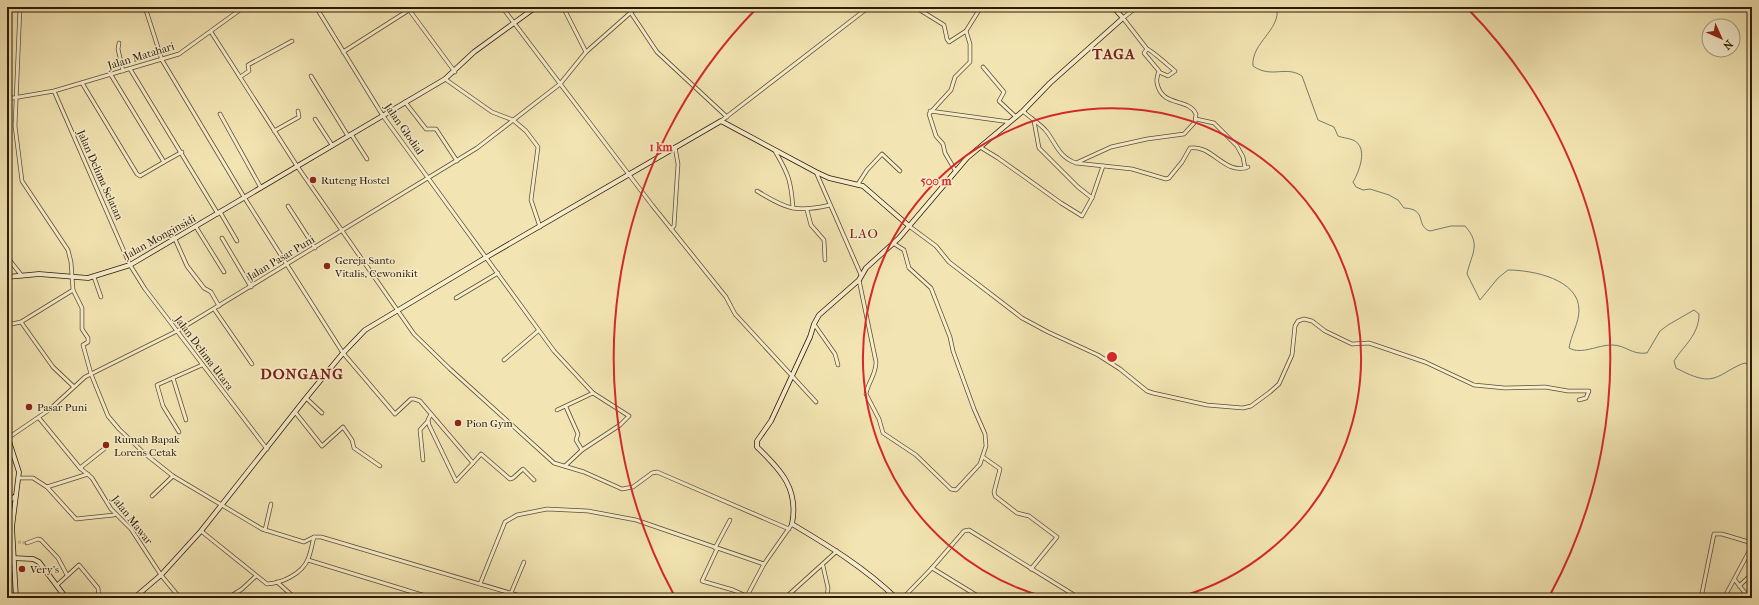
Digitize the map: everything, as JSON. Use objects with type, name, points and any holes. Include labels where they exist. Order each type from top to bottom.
[{"type":"street","points":[[20,7],[15,126],[22,181],[68,250],[71,262],[73,290],[82,308],[82,329],[88,340],[82,346],[90,374],[112,422],[144,453],[173,476],[221,506],[265,530],[304,542],[314,538],[324,537],[527,598]]},
{"type":"street","points":[[145,7],[162,60],[244,197],[343,353],[395,414],[414,398],[425,405],[473,463]]},
{"type":"street","name":"Jalan Matahari","points":[[7,99],[54,91],[82,84],[130,68],[183,53],[244,7]]},
{"type":"street","name":"Jalan Glodial","points":[[316,7],[383,116],[485,258],[498,273],[538,331],[554,351],[594,393],[626,414],[628,418],[582,450]]},
{"type":"street","points":[[502,7],[671,229],[726,297],[735,314],[816,402]]},
{"type":"street","name":"Jalan Monginsidi","points":[[7,277],[39,274],[71,277],[94,277],[130,265],[445,79],[455,72],[474,52],[536,7]]},
{"type":"street","points":[[563,7],[586,52]]},
{"type":"street","points":[[626,7],[657,52],[727,117]]},
{"type":"street","name":"Jalan Pasar Puni","points":[[7,436],[39,418],[73,386],[90,374],[177,331],[429,179],[477,148],[560,84],[586,52],[637,7]]},
{"type":"street","points":[[134,598],[161,575],[201,531],[267,449],[294,412],[343,353],[365,330],[674,147],[721,121],[869,7]]},
{"type":"street","points":[[915,7],[944,25],[948,42],[952,42],[966,31],[981,7]]},
{"type":"street","points":[[1113,7],[1147,49],[1152,50],[1162,62],[1176,71],[1168,76],[1159,72],[1144,53],[1147,49]]},
{"type":"street","points":[[860,275],[910,226],[955,170],[1023,111],[1050,83],[1137,7]]},
{"type":"street","points":[[343,52],[408,8],[455,72]]},
{"type":"street","points":[[955,170],[943,144],[936,136],[930,111],[949,93],[955,77],[970,62],[970,44],[966,31]]},
{"type":"street","points":[[211,32],[297,166],[396,311],[414,334],[551,462],[566,465],[622,489],[632,487],[652,473],[658,472],[789,529]]},
{"type":"street","points":[[240,77],[249,71],[248,65],[292,41]]},
{"type":"street","points":[[119,43],[118,50],[123,71]]},
{"type":"street","points":[[983,67],[1004,92],[999,101],[1016,117]]},
{"type":"street","points":[[130,68],[236,242]]},
{"type":"street","points":[[1076,163],[1111,147],[1147,139],[1184,134],[1196,119],[1196,114],[1192,108],[1171,101],[1162,93],[1156,82],[1159,72]]},
{"type":"street","points":[[112,75],[164,162]]},
{"type":"street","points":[[311,76],[367,159]]},
{"type":"street","points":[[445,79],[492,112],[513,120],[526,131],[538,147],[531,200],[540,227]]},
{"type":"street","points":[[82,84],[137,174],[140,176],[182,152]]},
{"type":"street","name":"Jalan Delima Selatan","points":[[54,91],[130,265]]},
{"type":"street","points":[[405,102],[426,129],[436,129],[457,161]]},
{"type":"street","points":[[274,131],[299,117],[298,111]]},
{"type":"street","points":[[930,111],[1010,122]]},
{"type":"street","points":[[1023,111],[1046,131],[1058,151],[1076,163],[1132,169],[1168,179],[1182,162],[1190,148],[1199,148],[1207,150],[1212,156],[1233,168],[1247,167],[1237,146],[1214,122],[1196,119]]},
{"type":"street","points":[[220,114],[261,188]]},
{"type":"street","points":[[315,119],[332,146]]},
{"type":"street","points":[[721,121],[816,172],[834,179],[858,184],[867,189],[936,246],[949,262],[1022,318],[1048,332],[1098,355],[1120,369],[1146,391],[1212,406],[1243,408],[1252,406],[1279,384],[1292,355],[1295,326],[1298,321],[1304,319],[1312,321],[1325,331],[1352,344],[1369,343],[1425,362],[1474,385],[1505,388],[1545,387],[1568,391],[1589,392],[1586,398],[1578,400]]},
{"type":"street","points":[[1034,121],[1038,146],[1078,187],[1092,198]]},
{"type":"street","points":[[671,229],[674,226],[678,164],[674,147]]},
{"type":"street","points":[[980,147],[1081,215],[1083,215],[1092,198],[1103,166]]},
{"type":"street","points":[[774,149],[787,171],[792,188],[793,208]]},
{"type":"street","points":[[858,184],[867,170],[882,154],[900,171]]},
{"type":"street","points":[[816,172],[860,275],[859,280],[876,362],[875,373],[866,394],[879,419],[883,433],[916,455],[953,490],[956,490],[980,464],[986,446],[985,434],[974,409],[932,289],[909,268],[904,250],[893,243]]},
{"type":"street","points":[[757,191],[780,206],[807,210],[830,205]]},
{"type":"street","points":[[288,206],[315,248]]},
{"type":"street","points":[[807,210],[811,225],[824,240],[825,260]]},
{"type":"street","points":[[196,227],[224,272]]},
{"type":"street","points":[[222,238],[251,287]]},
{"type":"street","points":[[175,239],[191,272],[204,288],[211,292],[219,306]]},
{"type":"street","points":[[7,257],[22,276]]},
{"type":"street","name":"Jalan Delima Utara","points":[[130,265],[145,290],[267,449]]},
{"type":"street","points":[[456,298],[498,273]]},
{"type":"street","points":[[94,277],[101,297]]},
{"type":"street","points":[[747,596],[764,564],[792,524],[794,503],[792,490],[781,472],[756,444],[771,421],[810,337],[814,324],[820,315],[859,280]]},
{"type":"street","points":[[7,325],[21,322],[73,290]]},
{"type":"street","points":[[214,309],[252,364]]},
{"type":"street","points":[[21,322],[53,367],[73,386]]},
{"type":"street","points":[[814,324],[835,354],[838,365]]},
{"type":"street","points":[[504,360],[538,331]]},
{"type":"street","points":[[179,432],[164,406],[157,386],[202,365]]},
{"type":"street","points":[[173,378],[186,420]]},
{"type":"street","points":[[557,410],[594,393]]},
{"type":"street","points":[[306,398],[322,413]]},
{"type":"street","points":[[566,407],[578,434],[576,440],[582,450],[566,465]]},
{"type":"street","points":[[294,412],[322,446],[343,427],[352,440],[354,448],[380,466]]},
{"type":"street","points":[[423,460],[420,430],[428,421],[431,414]]},
{"type":"street","name":"Jalan Mawar","points":[[39,418],[80,468],[88,474],[114,515],[131,529],[161,575],[180,598]]},
{"type":"street","points":[[428,421],[456,481],[458,481],[481,454],[510,478],[513,478],[523,469],[534,480]]},
{"type":"street","points":[[7,436],[18,466],[18,478],[13,510],[12,542],[16,598]]},
{"type":"street","points":[[80,468],[104,449]]},
{"type":"street","points":[[983,457],[1000,470],[994,492],[995,496],[1017,513],[1029,516],[1057,537],[1031,570]]},
{"type":"street","points":[[47,487],[88,474]]},
{"type":"street","points":[[152,496],[173,476]]},
{"type":"street","points":[[18,478],[35,479],[47,487],[76,519],[114,515]]},
{"type":"street","points":[[13,510],[7,504],[15,497]]},
{"type":"street","points":[[265,530],[271,504]]},
{"type":"street","points":[[480,584],[505,522],[517,515],[547,508],[588,511],[624,517],[764,564]]},
{"type":"street","points":[[730,520],[702,581],[733,590],[751,598]]},
{"type":"street","points":[[792,524],[837,551],[878,580],[896,598]]},
{"type":"street","points":[[903,598],[966,530],[980,537],[1031,570],[1079,598]]},
{"type":"street","points":[[201,531],[265,583],[277,582],[298,572],[308,560],[314,538]]},
{"type":"street","points":[[1701,598],[1700,596],[1714,534],[1722,534],[1752,543]]},
{"type":"street","points":[[27,543],[41,540],[58,558],[68,575]]},
{"type":"street","points":[[12,542],[18,542]]},
{"type":"street","points":[[1724,598],[1752,546]]},
{"type":"street","points":[[785,598],[823,566],[837,551]]},
{"type":"street","points":[[12,558],[37,560],[66,598]]},
{"type":"street","points":[[308,560],[432,598]]},
{"type":"street","points":[[511,593],[524,562]]},
{"type":"street","points":[[57,585],[80,566],[98,588],[99,598]]},
{"type":"street","points":[[823,566],[828,588],[827,598]]},
{"type":"street","points":[[932,568],[981,598]]},
{"type":"street","points":[[1739,586],[1752,574]]},
{"type":"street","points":[[228,598],[242,589],[256,576]]},
{"type":"street","points":[[1735,580],[1750,597]]},
{"type":"street","points":[[277,582],[295,598]]},
{"type":"waterway","points":[[1277,7],[1275,23],[1256,50],[1253,66],[1266,72],[1284,71],[1296,73],[1302,76],[1318,120],[1334,127],[1338,136],[1353,140],[1358,143],[1361,148],[1362,154],[1360,166],[1353,182],[1356,187],[1363,190],[1370,189],[1389,195],[1398,200],[1404,208],[1416,211],[1419,214],[1423,225],[1430,231],[1451,226],[1465,226],[1470,233],[1474,244],[1473,255],[1467,274],[1480,300],[1498,278],[1508,270],[1518,270],[1541,274],[1563,284],[1577,299],[1579,315],[1569,348],[1574,350],[1584,350],[1606,345],[1617,345],[1637,353],[1647,353],[1660,331],[1694,310],[1699,314],[1696,328],[1694,334],[1674,361],[1676,368],[1694,376],[1709,379],[1718,377],[1745,363],[1752,367]]},
{"type":"tunnel","points":[[18,542],[27,543]]},
{"type":"place","name":"Ruteng Hostel","points":[[313,180]]},
{"type":"place","name":"Gereja Santo Vitalis, Cewonikit","points":[[327,266]]},
{"type":"place","name":"Pasar Puni","points":[[29,407]]},
{"type":"place","name":"Pion Gym","points":[[458,423]]},
{"type":"place","name":"Rumah Bapak Lorens Cetak","points":[[106,445]]},
{"type":"place","name":"Very's","points":[[22,569]]},
{"type":"district","name":"TAGA","points":[[1114,54]]},
{"type":"district","name":"LAO","points":[[864,233]]},
{"type":"district","name":"DONGANG","points":[[302,374]]}]
